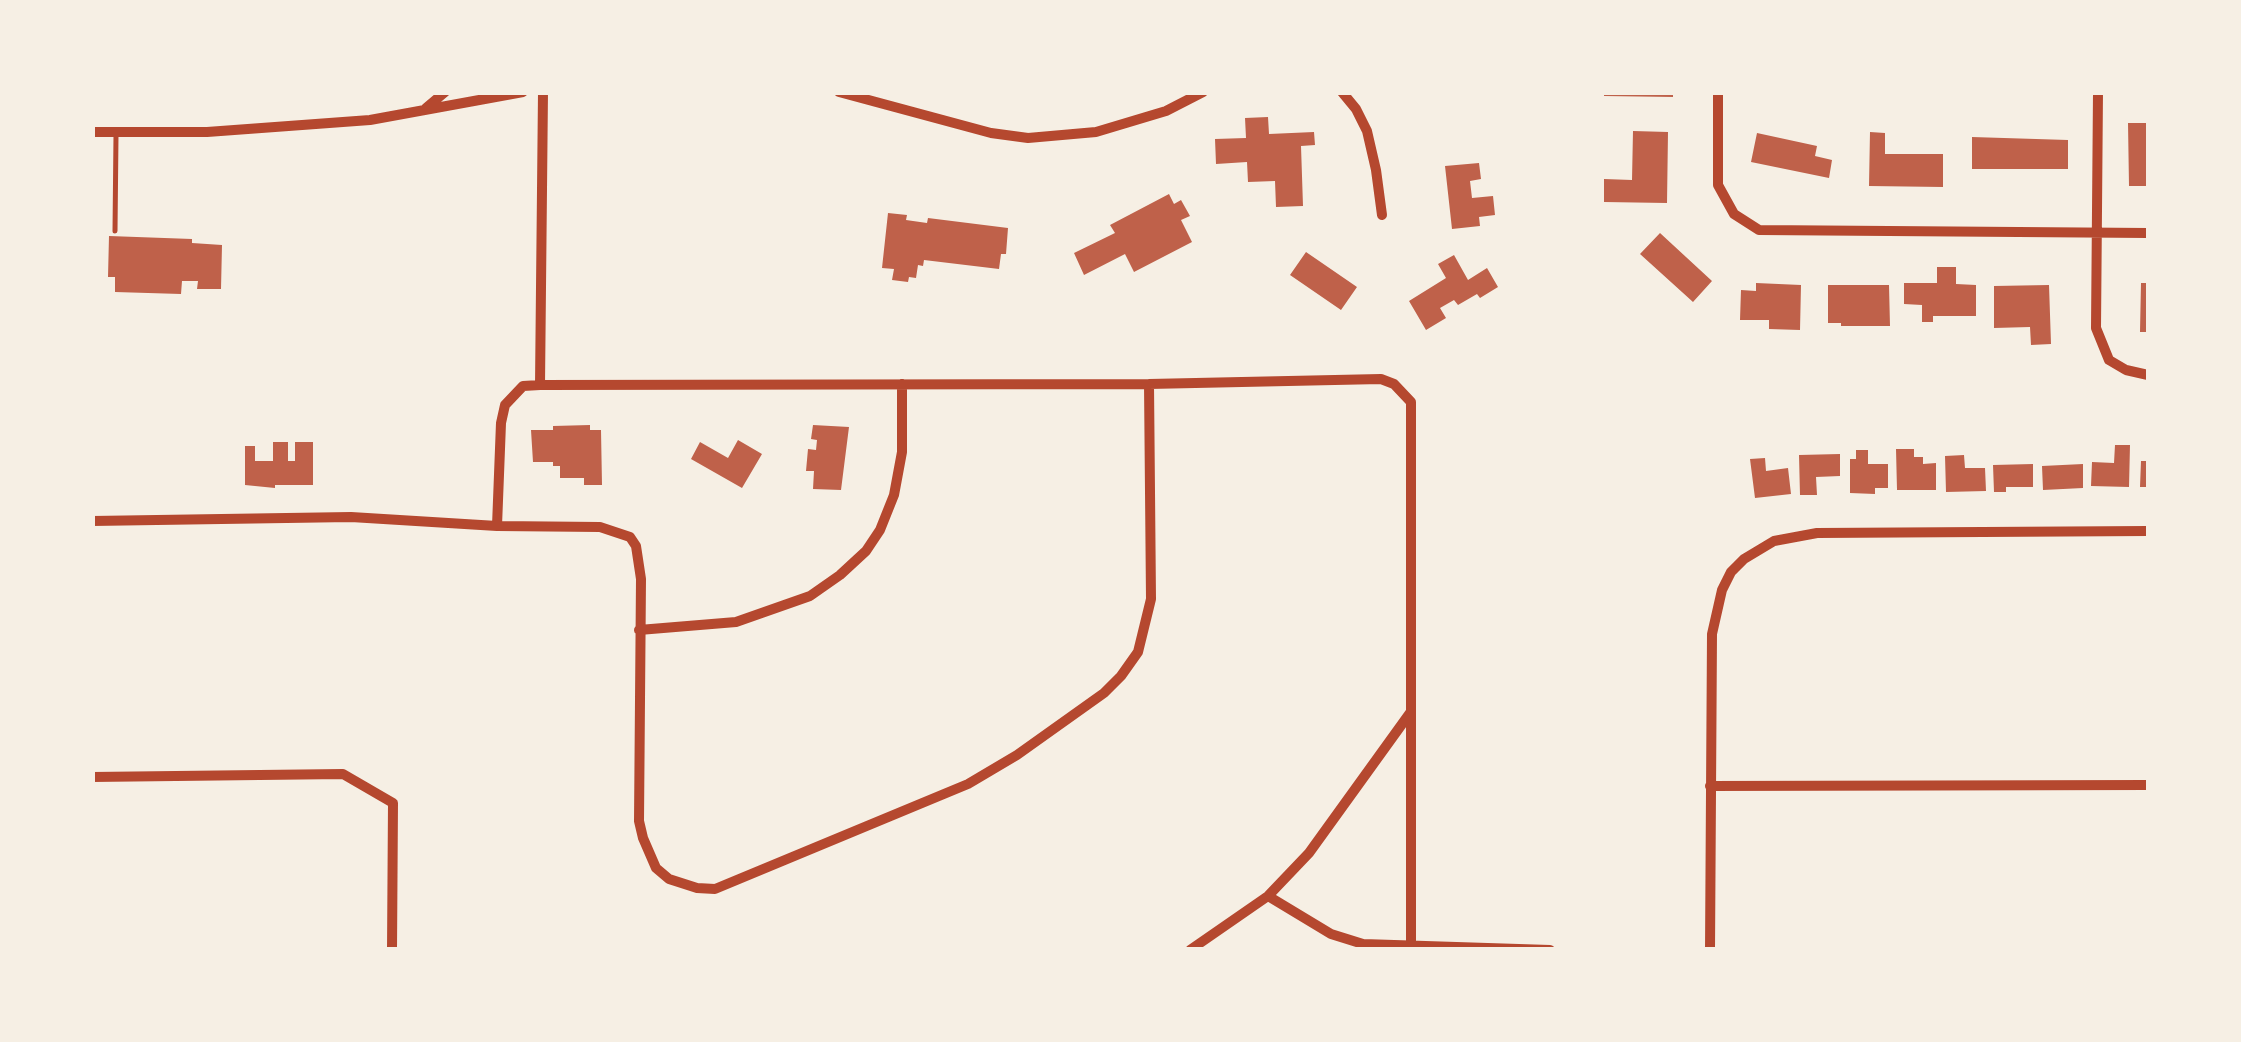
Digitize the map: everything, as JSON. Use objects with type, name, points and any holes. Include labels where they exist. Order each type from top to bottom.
[{"type":"street","points":[[422,111],[444,92]]},
{"type":"street","points":[[92,132],[225,131],[370,120],[523,92]]},
{"type":"street","points":[[540,385],[543,92]]},
{"type":"street","points":[[839,92],[991,133],[1028,138],[1096,132],[1166,110],[1203,92]]},
{"type":"street","points":[[1342,92],[1367,132],[1382,216]]},
{"type":"street","points":[[1718,92],[1718,184],[1734,214],[1769,232],[2148,233]]},
{"type":"street","points":[[2098,92],[2094,316],[2099,341],[2110,360],[2126,370],[2148,375]]},
{"type":"street","points":[[497,526],[501,423],[505,405],[523,386],[1149,384],[1381,379],[1404,391],[1411,402],[1411,948]]},
{"type":"street","points":[[639,630],[736,622],[779,610],[840,576],[866,551],[894,496],[902,452],[902,384]]},
{"type":"street","points":[[92,521],[352,517],[497,526],[600,527],[630,537],[639,559],[642,838],[656,868],[669,879],[697,888],[733,884],[968,784],[1104,693],[1121,676],[1138,652],[1151,599],[1149,384]]},
{"type":"street","points":[[1710,950],[1712,634],[1714,613],[1731,572],[1774,541],[1818,533],[2148,531]]},
{"type":"street","points":[[1190,950],[1268,896],[1309,853],[1411,712]]},
{"type":"street","points":[[92,777],[343,774],[393,804],[392,950]]},
{"type":"street","points":[[1710,786],[2148,785]]},
{"type":"street","points":[[1268,896],[1331,934],[1363,944],[1550,950]]},
{"type":"lane","points":[[115,231],[116,132]]},
{"type":"building","points":[[1604,92],[1673,92],[1673,97],[1604,96]]},
{"type":"building","points":[[1268,117],[1269,134],[1314,132],[1315,145],[1301,146],[1303,206],[1276,207],[1275,181],[1248,182],[1247,162],[1216,164],[1215,139],[1246,138],[1245,118]]},
{"type":"building","points":[[2128,123],[2148,123],[2148,186],[2129,186]]},
{"type":"building","points":[[1633,131],[1668,132],[1667,203],[1604,202],[1604,179],[1632,180]]},
{"type":"building","points":[[1870,132],[1885,133],[1885,154],[1943,154],[1943,187],[1869,186]]},
{"type":"building","points":[[1757,133],[1817,146],[1815,156],[1832,160],[1829,178],[1751,162]]},
{"type":"building","points":[[1972,137],[2068,140],[2068,169],[1972,169]]},
{"type":"building","points":[[1479,163],[1481,179],[1470,181],[1472,198],[1493,196],[1495,215],[1479,217],[1480,226],[1452,229],[1445,166]]},
{"type":"building","points":[[1169,194],[1174,204],[1181,200],[1190,216],[1181,220],[1192,242],[1134,272],[1125,254],[1084,275],[1074,253],[1115,233],[1110,225]]},
{"type":"building","points":[[888,213],[927,223],[928,218],[1008,228],[1006,254],[1001,254],[999,269],[924,260],[923,266],[918,265],[916,278],[909,277],[908,282],[892,280],[894,269],[882,268]]},
{"type":"building","points":[[1660,233],[1712,281],[1693,302],[1640,254]]},
{"type":"building","points":[[109,236],[192,239],[192,243],[222,245],[221,289],[197,289],[198,281],[182,281],[181,294],[115,292],[115,277],[108,277]]},
{"type":"building","points":[[1306,252],[1357,287],[1341,310],[1290,275]]},
{"type":"building","points":[[1454,255],[1468,280],[1487,268],[1498,287],[1480,298],[1477,294],[1458,305],[1454,300],[1440,308],[1446,318],[1426,330],[1409,301],[1446,278],[1438,264]]},
{"type":"building","points":[[1937,267],[1956,267],[1956,284],[1976,285],[1976,316],[1933,316],[1933,322],[1922,322],[1922,305],[1904,304],[1904,283],[1937,283]]},
{"type":"building","points":[[1756,283],[1801,285],[1800,330],[1769,329],[1769,320],[1740,320],[1741,290],[1756,291]]},
{"type":"building","points":[[2141,283],[2148,283],[2148,332],[2140,332]]},
{"type":"building","points":[[1828,285],[1889,285],[1890,326],[1828,323]]},
{"type":"building","points":[[2049,285],[2051,344],[2031,345],[2030,327],[1994,328],[1994,286]]},
{"type":"building","points":[[590,425],[590,430],[601,430],[602,485],[584,485],[584,478],[560,478],[560,466],[533,462],[531,430]]},
{"type":"building","points":[[813,425],[849,427],[841,490],[813,489],[814,471],[806,471],[808,449],[816,450],[817,440],[811,439]]},
{"type":"building","points":[[738,440],[762,454],[742,488],[691,459],[700,442],[728,458]]},
{"type":"building","points":[[273,442],[288,442],[288,461],[295,461],[295,442],[313,442],[313,485],[245,485],[245,446],[255,446],[255,461],[273,461]]},
{"type":"building","points":[[2115,445],[2130,445],[2129,487],[2091,486],[2092,462],[2114,463]]},
{"type":"building","points":[[1896,449],[1914,449],[1914,457],[1923,457],[1923,464],[1936,463],[1936,490],[1897,490]]},
{"type":"building","points":[[1856,450],[1868,450],[1868,464],[1888,464],[1888,488],[1875,488],[1875,494],[1850,493],[1850,459],[1856,459]]},
{"type":"building","points":[[1840,454],[1840,476],[1816,477],[1817,495],[1800,495],[1799,455]]},
{"type":"building","points":[[1964,455],[1965,468],[1985,468],[1986,491],[1946,492],[1945,456]]},
{"type":"building","points":[[1765,458],[1766,471],[1788,468],[1791,494],[1755,498],[1750,459]]},
{"type":"building","points":[[2141,461],[2148,461],[2148,487],[2140,487]]},
{"type":"building","points":[[2033,464],[2033,487],[2006,487],[2006,492],[1994,492],[1993,465]]},
{"type":"building","points":[[2083,464],[2083,488],[2043,490],[2042,466]]}]
